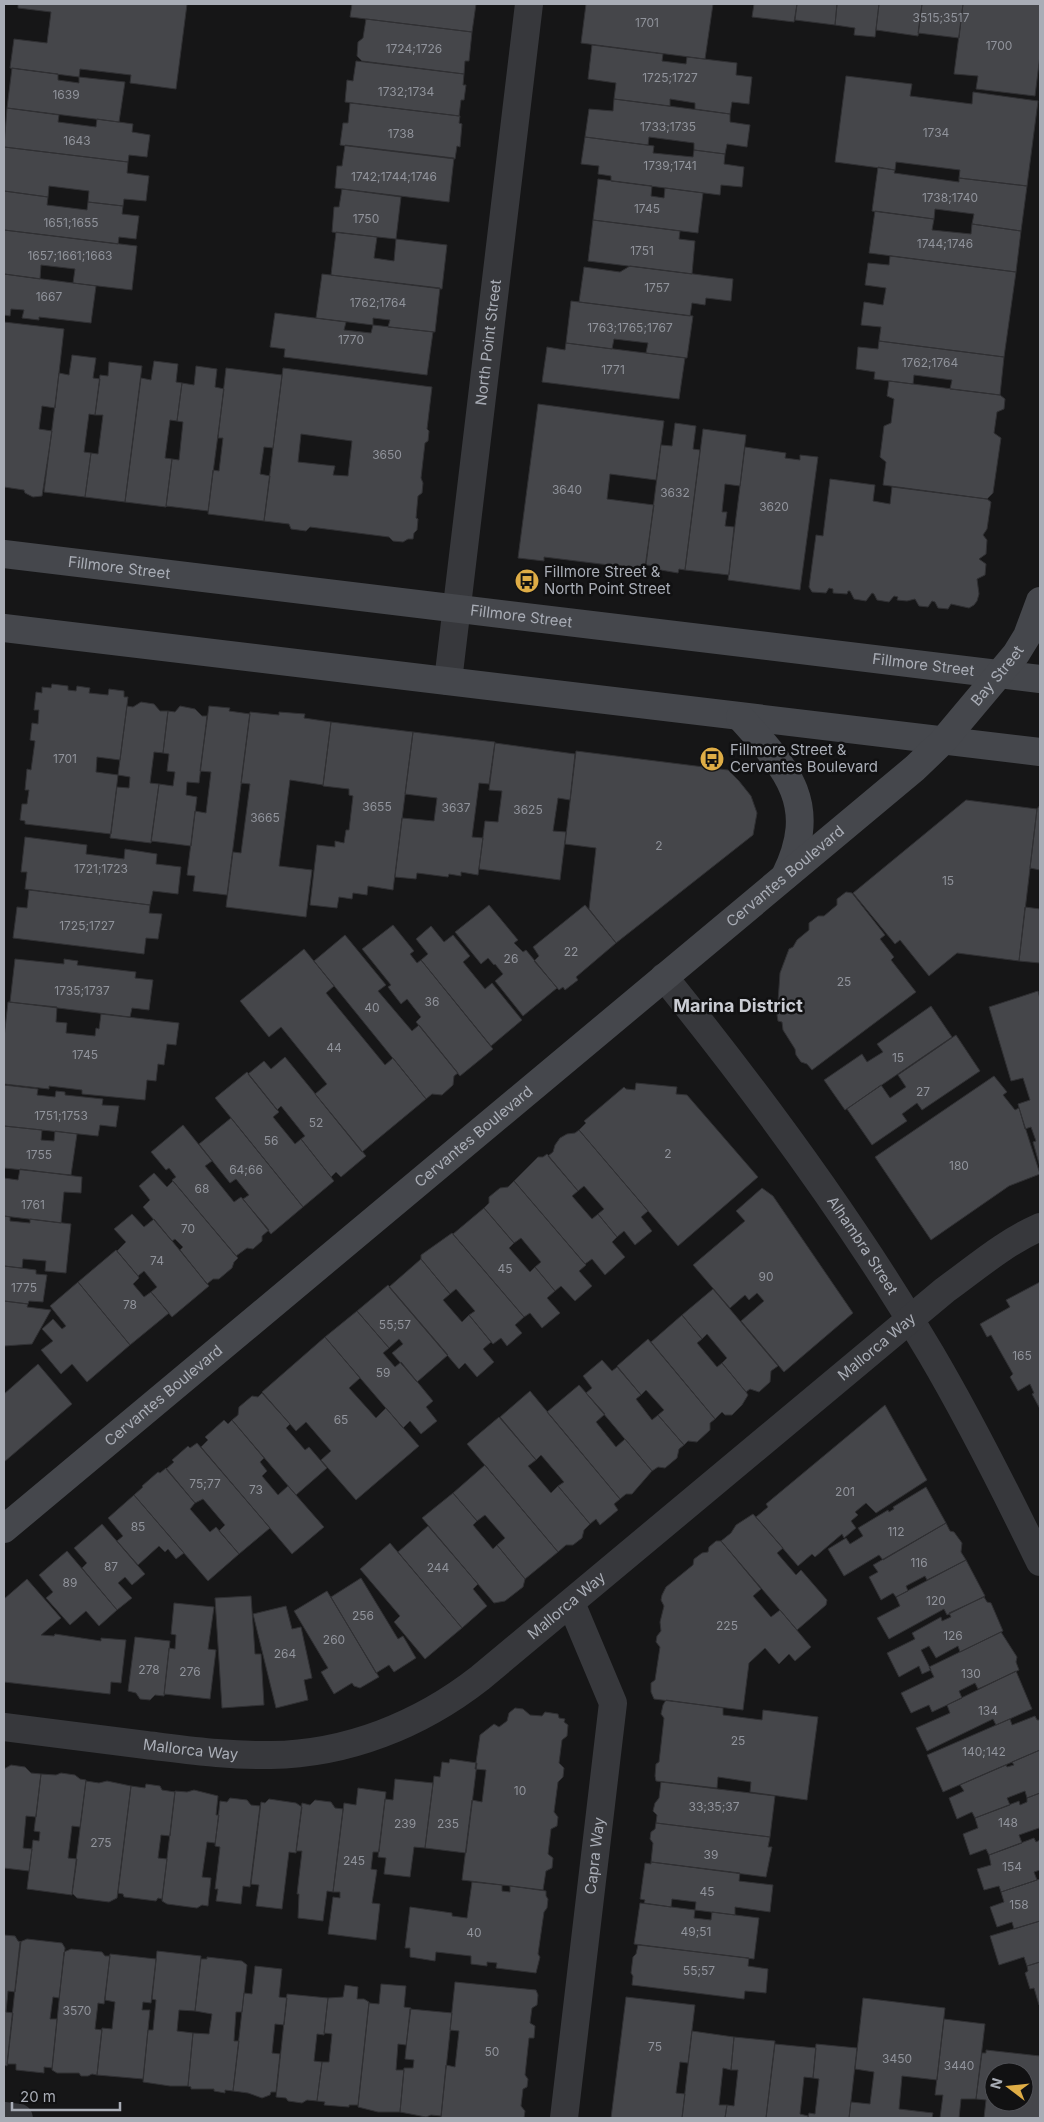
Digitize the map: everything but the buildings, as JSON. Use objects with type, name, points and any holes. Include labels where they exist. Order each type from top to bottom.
[{"type":"street","name":"North Point Street","points":[[448,682],[530,4]]},
{"type":"street","name":"Fillmore Street","points":[[4,554],[1040,678]]},
{"type":"street","name":"Bay Street","points":[[943,741],[1000,674],[1027,636],[1040,601]]},
{"type":"street","points":[[4,628],[1040,752]]},
{"type":"street","points":[[740,717],[778,759],[795,793],[799,812],[799,833],[794,856],[783,878]]},
{"type":"street","name":"Cervantes Boulevard","points":[[8,1524],[882,797],[943,741]]},
{"type":"street","name":"Alhambra Street","points":[[664,977],[797,1150],[910,1320],[972,1428],[1040,1562]]},
{"type":"street","name":"Mallorca Way","points":[[4,1727],[233,1754],[271,1755],[303,1753],[336,1747],[400,1727],[456,1697],[987,1257],[1018,1237],[1040,1227]]},
{"type":"street","name":"Capra Way","points":[[564,2118],[613,1703],[571,1603]]},
{"type":"street","points":[[4,2116],[19,2118]]},
{"type":"place","name":"Fillmore Street & North Point Street","points":[[527,581]]},
{"type":"place","name":"Fillmore Street & Cervantes Boulevard","points":[[712,759]]},
{"type":"district","name":"Marina District","points":[[738,1006]]}]
